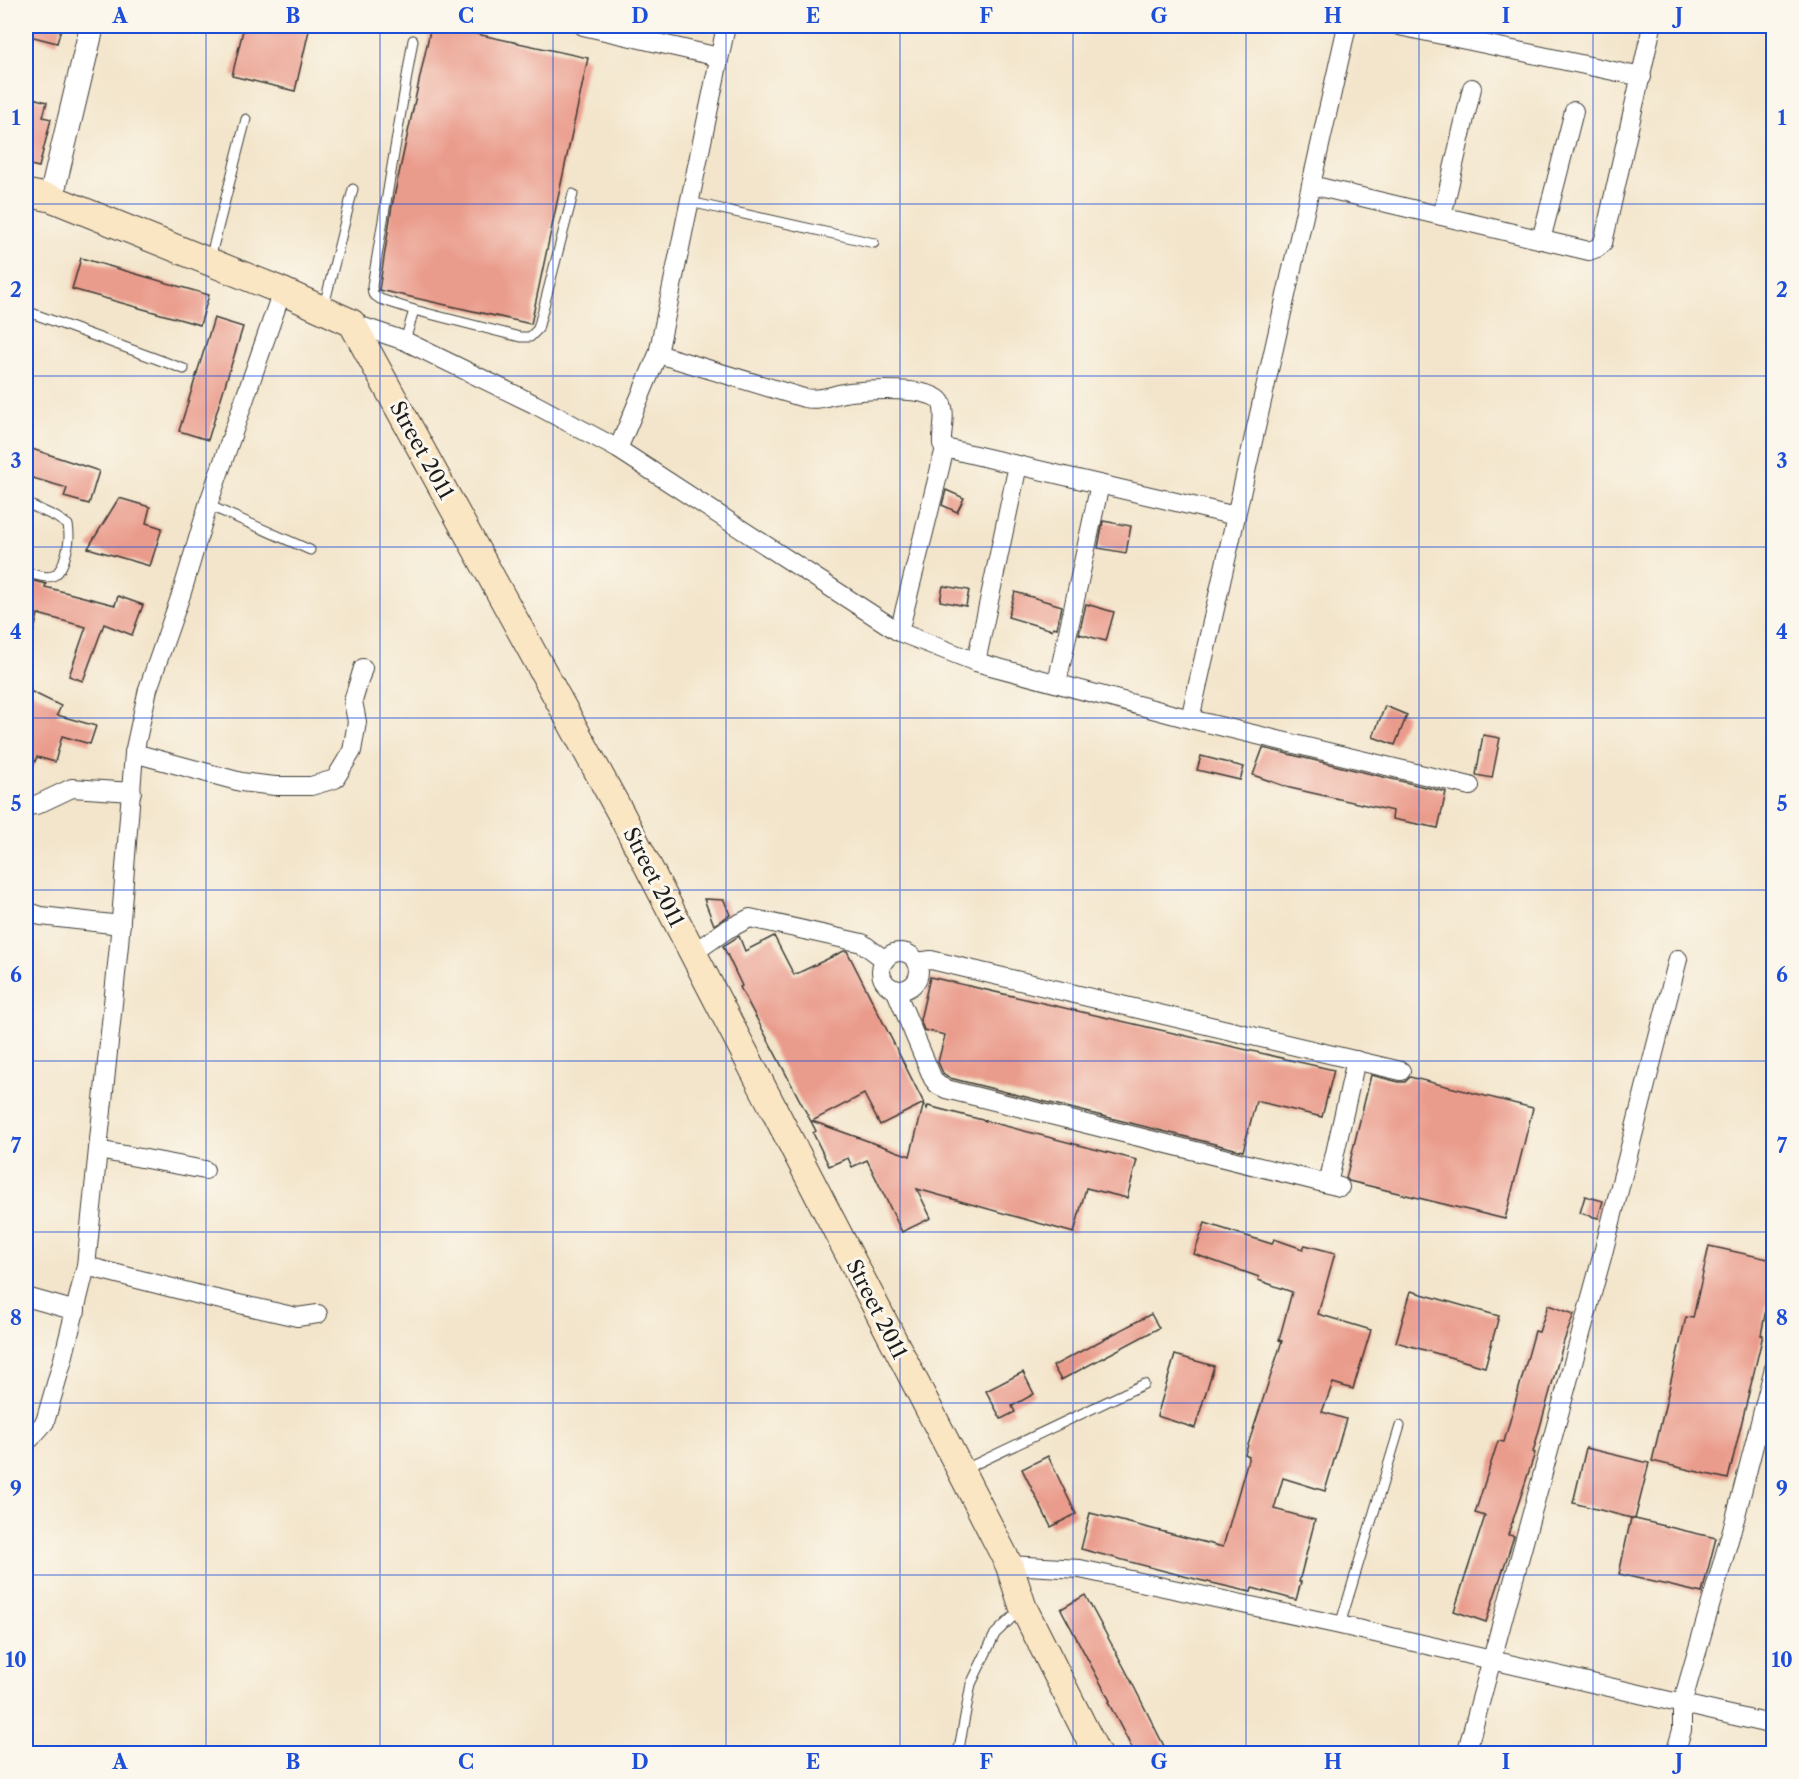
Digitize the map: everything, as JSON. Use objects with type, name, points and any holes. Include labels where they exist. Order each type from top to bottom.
[{"type":"main road","points":[[38,196],[282,291],[352,323]]},
{"type":"main road","name":"Street 2011","points":[[352,323],[620,812],[961,1471],[1009,1566],[1023,1608],[1097,1754]]},
{"type":"street","points":[[38,196],[92,26]]},
{"type":"street","points":[[583,26],[719,57]]},
{"type":"street","points":[[618,449],[658,354],[726,26]]},
{"type":"street","points":[[1190,719],[1347,26]]},
{"type":"street","points":[[1399,26],[1642,77]]},
{"type":"street","points":[[1311,185],[1589,251],[1597,248],[1602,243],[1652,26]]},
{"type":"street","points":[[1442,216],[1472,88]]},
{"type":"street","points":[[1541,240],[1574,111]]},
{"type":"street","points":[[26,1442],[45,1422],[86,1266],[121,925],[135,753],[148,689],[182,592],[208,505],[282,291]]},
{"type":"street","points":[[352,323],[405,341],[534,404],[618,449],[900,632],[976,662],[1190,719],[1470,786]]},
{"type":"street","points":[[658,354],[804,398],[818,400],[832,395],[894,390],[932,395],[942,404],[941,440],[945,448],[900,632]]},
{"type":"street","points":[[945,448],[1236,516]]},
{"type":"street","points":[[976,662],[1018,465]]},
{"type":"street","points":[[1057,683],[1100,484]]},
{"type":"street","points":[[135,753],[241,782],[276,786],[311,786],[335,779],[352,751],[357,722],[353,701],[363,668]]},
{"type":"street","points":[[26,807],[36,805],[72,788],[132,792]]},
{"type":"street","points":[[26,911],[41,916],[121,925]]},
{"type":"street","points":[[693,953],[726,930],[750,918],[862,943],[885,960]]},
{"type":"street","points":[[902,952],[917,962],[919,975],[908,989],[890,987],[882,977],[882,965],[890,955],[902,952]]},
{"type":"street","points":[[1466,1754],[1602,1257],[1678,959]]},
{"type":"street","points":[[917,962],[931,960],[1401,1071]]},
{"type":"street","points":[[896,989],[933,1079],[946,1089],[1334,1185],[1356,1060]]},
{"type":"street","points":[[98,1150],[205,1170]]},
{"type":"street","points":[[86,1266],[297,1317],[318,1314]]},
{"type":"street","points":[[26,1297],[76,1311]]},
{"type":"street","points":[[1675,1754],[1682,1730],[1682,1704],[1735,1519],[1773,1368]]},
{"type":"street","points":[[1009,1566],[1080,1569],[1340,1625],[1773,1725]]},
{"type":"lane","points":[[413,40],[372,286],[373,294],[380,299],[414,310],[531,338],[538,329],[573,194]]},
{"type":"lane","points":[[209,262],[246,119]]},
{"type":"lane","points":[[323,309],[353,189]]},
{"type":"lane","points":[[690,202],[874,243]]},
{"type":"lane","points":[[405,341],[414,310]]},
{"type":"lane","points":[[26,311],[183,369]]},
{"type":"lane","points":[[26,503],[68,525],[71,538],[62,569],[54,575],[43,578],[26,572]]},
{"type":"lane","points":[[208,505],[310,550]]},
{"type":"lane","points":[[961,1471],[1144,1384]]},
{"type":"lane","points":[[1340,1625],[1400,1426]]},
{"type":"lane","points":[[958,1754],[971,1684],[995,1634],[1023,1608]]},
{"type":"building","points":[[26,26],[62,26],[57,43],[26,35]]},
{"type":"building","points":[[244,26],[310,26],[295,91],[232,76]]},
{"type":"building","points":[[431,26],[588,58],[531,324],[379,290],[392,206]]},
{"type":"building","points":[[26,96],[47,102],[43,117],[51,119],[39,167],[26,164]]},
{"type":"building","points":[[81,258],[209,295],[200,325],[72,289]]},
{"type":"building","points":[[214,318],[243,327],[208,440],[179,431]]},
{"type":"building","points":[[26,447],[99,471],[89,504],[64,497],[67,488],[26,476]]},
{"type":"building","points":[[946,490],[964,498],[957,512],[942,505]]},
{"type":"building","points":[[119,498],[150,507],[146,523],[162,528],[150,566],[88,548]]},
{"type":"building","points":[[1103,521],[1131,526],[1126,553],[1098,548]]},
{"type":"building","points":[[26,579],[46,584],[45,587],[115,605],[118,596],[143,605],[132,635],[104,624],[83,681],[69,676],[86,627],[38,614],[31,643],[26,642]]},
{"type":"building","points":[[943,586],[969,590],[966,606],[940,601]]},
{"type":"building","points":[[1015,592],[1062,606],[1057,628],[1053,627],[1052,630],[1008,617]]},
{"type":"building","points":[[1086,604],[1114,612],[1106,641],[1079,634]]},
{"type":"building","points":[[26,689],[61,706],[57,715],[96,726],[90,744],[62,736],[55,762],[37,757],[26,782]]},
{"type":"building","points":[[1385,706],[1407,715],[1395,745],[1373,737]]},
{"type":"building","points":[[1483,735],[1500,738],[1492,778],[1476,775]]},
{"type":"building","points":[[1263,748],[1446,792],[1438,828],[1392,819],[1393,811],[1290,788],[1253,775]]},
{"type":"building","points":[[1201,756],[1244,767],[1240,780],[1197,770]]},
{"type":"building","points":[[704,899],[724,900],[730,915],[714,925]]},
{"type":"building","points":[[739,936],[745,951],[774,936],[794,975],[847,951],[924,1103],[927,1109],[928,1106],[1137,1160],[1127,1198],[1086,1188],[1074,1233],[917,1189],[931,1218],[902,1232],[867,1160],[852,1167],[848,1158],[829,1166],[813,1133],[816,1131],[740,987],[742,986],[723,946]],"holes":[[[864,1094],[880,1125],[924,1103],[910,1156],[812,1121]]]},
{"type":"building","points":[[930,977],[1334,1070],[1322,1117],[1256,1101],[1243,1151],[950,1078],[943,1073],[938,1062],[945,1035],[924,1030],[920,1020]]},
{"type":"building","points":[[1371,1075],[1399,1082],[1405,1082],[1410,1077],[1533,1108],[1505,1219],[1349,1181],[1346,1178]]},
{"type":"building","points":[[1585,1196],[1603,1201],[1598,1218],[1580,1213]]},
{"type":"building","points":[[1205,1223],[1272,1244],[1274,1239],[1303,1249],[1305,1245],[1335,1253],[1318,1314],[1371,1330],[1353,1389],[1333,1383],[1322,1412],[1346,1419],[1325,1491],[1283,1478],[1274,1509],[1315,1520],[1296,1600],[1252,1588],[1251,1592],[1199,1580],[1081,1549],[1090,1513],[1223,1547],[1249,1456],[1245,1454],[1282,1341],[1279,1340],[1292,1292],[1258,1280],[1259,1277],[1194,1254]]},
{"type":"building","points":[[1709,1246],[1773,1260],[1773,1274],[1761,1335],[1763,1335],[1728,1479],[1652,1461],[1686,1317],[1693,1318]]},
{"type":"building","points":[[1411,1291],[1499,1316],[1485,1367],[1396,1342]]},
{"type":"building","points":[[1548,1305],[1574,1314],[1564,1341],[1533,1452],[1535,1453],[1508,1535],[1514,1536],[1486,1622],[1454,1611],[1485,1516],[1475,1513],[1498,1441],[1504,1442],[1535,1331],[1539,1332]]},
{"type":"building","points":[[1151,1314],[1159,1328],[1061,1380],[1053,1366]]},
{"type":"building","points":[[1175,1355],[1214,1366],[1195,1428],[1157,1416]]},
{"type":"building","points":[[1023,1372],[1034,1394],[1012,1406],[1015,1412],[1001,1419],[986,1391]]},
{"type":"building","points":[[1586,1448],[1649,1463],[1635,1519],[1573,1503]]},
{"type":"building","points":[[1048,1456],[1076,1514],[1051,1527],[1022,1469]]},
{"type":"building","points":[[1631,1518],[1716,1538],[1702,1593],[1619,1574]]},
{"type":"building","points":[[1085,1595],[1168,1754],[1135,1754],[1108,1702],[1110,1701],[1061,1609]]}]
